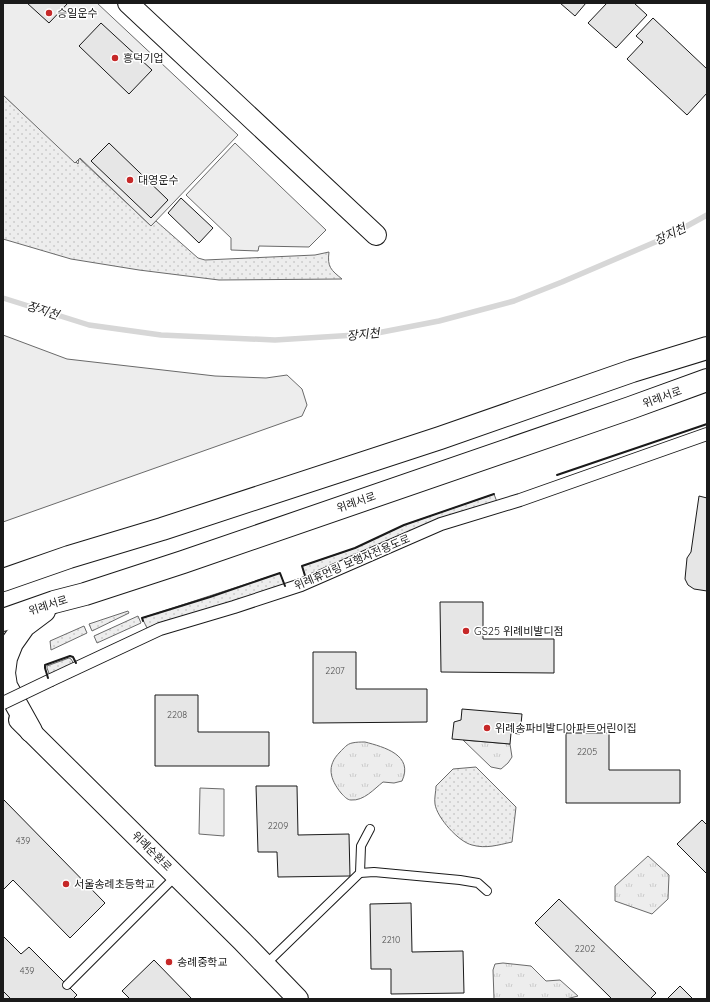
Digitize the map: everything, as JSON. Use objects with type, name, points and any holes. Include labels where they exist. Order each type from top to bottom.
[{"type":"main road","points":[[3,580],[69,557],[162,529],[432,440],[632,371],[707,348]]},
{"type":"main road","name":"위례서로","points":[[3,620],[54,602],[85,594],[183,562],[622,411],[707,380]]},
{"type":"main road","points":[[31,731],[6,686],[4,673],[6,658],[12,643],[24,626],[54,602]]},
{"type":"street","points":[[128,3],[376,236]]},
{"type":"street","name":"위례휴먼링 보행자전용도로","points":[[3,704],[160,629],[301,585],[441,524],[520,500],[707,434]]},
{"type":"street","name":"위례순환로","points":[[3,704],[298,999]]},
{"type":"lane","points":[[360,873],[361,846],[370,829]]},
{"type":"lane","points":[[265,965],[360,873],[374,872],[460,880],[478,883],[488,891]]},
{"type":"lane","points":[[67,985],[176,876]]},
{"type":"green space","points":[[3,95],[78,164],[79,158],[151,226],[156,221],[198,258],[205,260],[315,255],[329,252],[329,265],[342,279],[219,280],[139,270],[71,259],[3,239]]},
{"type":"green space","points":[[494,494],[497,502],[306,579],[302,566],[355,548],[404,525]]},
{"type":"green space","points":[[280,573],[285,586],[225,605],[165,621],[147,628],[142,618]]},
{"type":"green space","points":[[128,611],[129,613],[92,631],[89,624]]},
{"type":"green space","points":[[138,616],[141,623],[97,643],[94,636]]},
{"type":"green space","points":[[84,626],[87,633],[51,650],[50,641]]},
{"type":"green space","points":[[69,658],[74,664],[50,676],[47,666]]},
{"type":"green space","points":[[463,740],[510,744],[512,757],[501,769],[491,767]]},
{"type":"green space","points":[[365,742],[395,754],[401,759],[405,772],[402,781],[394,783],[383,782],[364,797],[356,800],[350,800],[341,793],[334,783],[331,767],[336,757],[347,745]]},
{"type":"green space","points":[[476,767],[516,807],[512,842],[487,847],[467,843],[449,829],[437,810],[435,802],[436,786],[453,769]]},
{"type":"green space","points":[[648,856],[669,875],[668,899],[652,914],[615,901],[615,886]]},
{"type":"green space","points":[[503,963],[531,966],[546,981],[560,980],[578,996],[566,999],[494,999],[493,970],[495,964]]},
{"type":"shaded area","points":[[3,3],[97,3],[238,135],[151,226],[80,158],[75,163],[3,95]]},
{"type":"shaded area","points":[[235,143],[326,230],[309,247],[259,246],[258,251],[231,250],[231,238],[186,195]]},
{"type":"shaded area","points":[[3,335],[67,359],[215,376],[266,378],[287,375],[302,389],[307,405],[302,416],[3,522]]},
{"type":"shaded area","points":[[200,788],[224,789],[224,836],[199,834]]},
{"type":"building","name":"승일운수","points":[[27,3],[68,3],[49,23]]},
{"type":"building","points":[[560,3],[586,3],[575,16]]},
{"type":"building","points":[[607,3],[634,3],[647,15],[616,48],[588,23]]},
{"type":"building","points":[[653,18],[707,69],[707,93],[687,115],[627,59],[643,42],[636,36]]},
{"type":"building","name":"흥덕기업","points":[[101,23],[152,70],[129,94],[79,46]]},
{"type":"building","name":"대영운수","points":[[109,143],[168,200],[151,218],[91,161]]},
{"type":"building","points":[[181,198],[213,228],[199,243],[168,213]]},
{"type":"building","points":[[699,496],[707,498],[707,591],[694,589],[688,585],[685,579],[687,558],[691,552]]},
{"type":"building","points":[[440,602],[483,602],[483,639],[554,639],[554,673],[441,672]]},
{"type":"building","points":[[313,652],[356,652],[356,689],[427,689],[427,722],[313,723]]},
{"type":"building","points":[[155,695],[198,695],[198,732],[269,732],[269,766],[155,766]]},
{"type":"building","name":"위례송파비발디아파트어린이집","points":[[462,709],[522,714],[520,734],[511,733],[510,744],[452,739],[454,722],[461,720]]},
{"type":"building","points":[[566,733],[609,733],[609,770],[680,770],[680,803],[566,803]]},
{"type":"building","points":[[256,786],[297,786],[298,835],[349,834],[350,876],[278,877],[277,852],[258,852]]},
{"type":"building","points":[[3,799],[105,903],[70,938],[13,880],[3,890]]},
{"type":"building","points":[[702,820],[707,825],[707,874],[677,844]]},
{"type":"building","points":[[559,899],[656,993],[650,999],[612,999],[535,923]]},
{"type":"building","points":[[411,903],[412,952],[463,951],[464,993],[391,994],[391,969],[371,969],[370,904]]},
{"type":"building","points":[[3,936],[21,954],[29,947],[77,995],[73,999],[11,999],[3,991]]},
{"type":"building","points":[[154,960],[192,999],[130,999],[122,991]]},
{"type":"building","points":[[680,986],[693,999],[667,999]]},
{"type":"building","points":[[3,991],[11,999],[3,999]]},
{"type":"waterway","name":"장지천","points":[[3,298],[89,325],[161,335],[275,340],[372,334],[439,321],[514,301],[667,237],[707,215]]},
{"type":"wall","points":[[557,475],[707,424]]},
{"type":"wall","points":[[306,579],[302,566],[355,548],[404,525],[494,494]]},
{"type":"wall","points":[[143,621],[142,618],[280,573],[285,586]]},
{"type":"wall","points":[[48,678],[45,665],[70,656],[73,657],[76,663]]},
{"type":"place","name":"승일운수","points":[[49,13]]},
{"type":"place","name":"흥덕기업","points":[[115,58]]},
{"type":"place","name":"대영운수","points":[[130,180]]},
{"type":"place","name":"GS25 위례비발디점","points":[[466,631]]},
{"type":"place","name":"위례송파비발디아파트어린이집","points":[[487,728]]},
{"type":"place","name":"서울송례초등학교","points":[[66,884]]},
{"type":"place","name":"송례중학교","points":[[169,962]]}]
